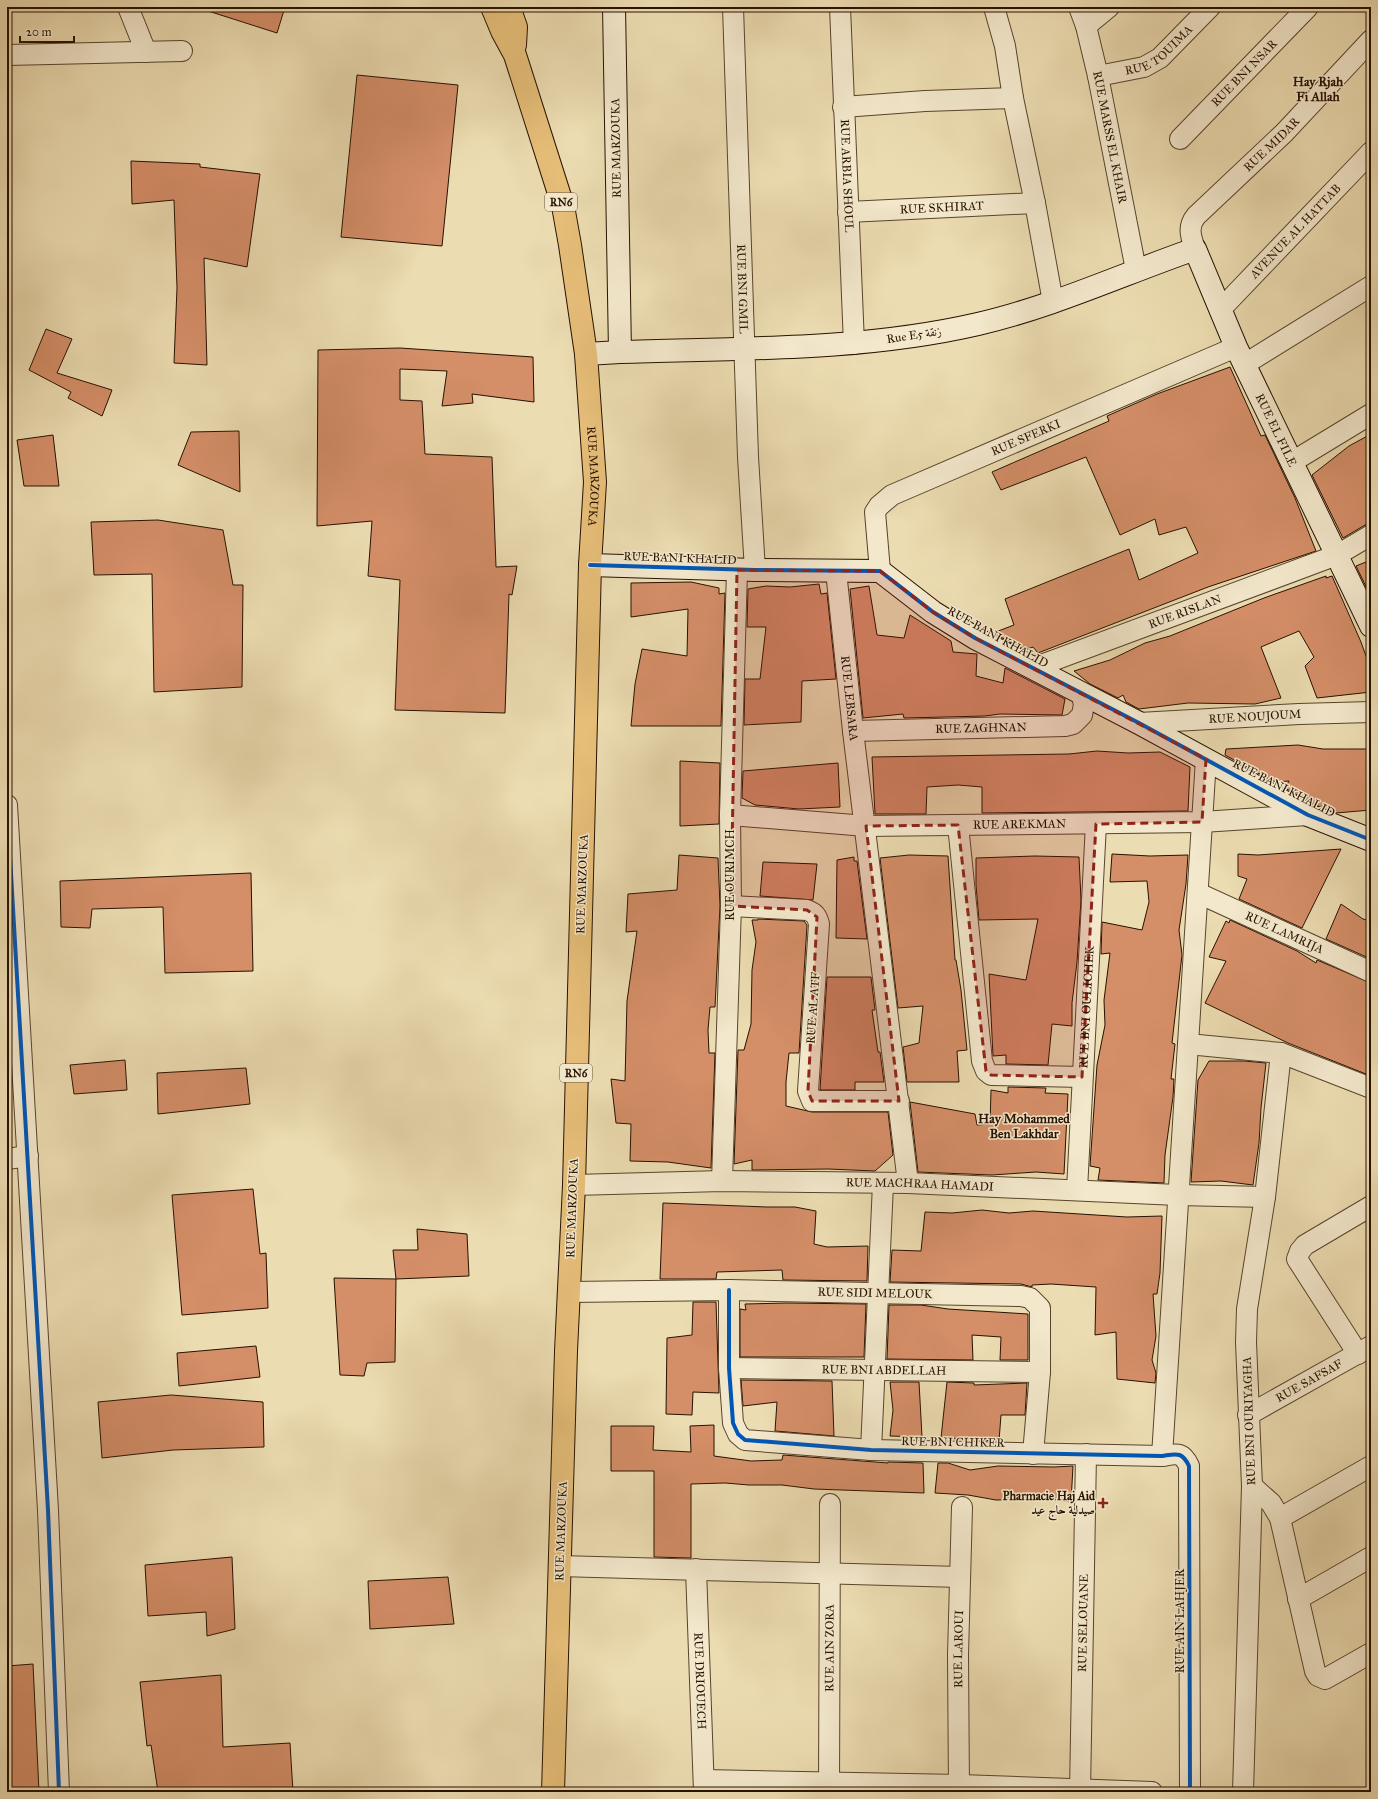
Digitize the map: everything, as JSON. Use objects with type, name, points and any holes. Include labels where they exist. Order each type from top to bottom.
[{"type":"main road","name":"RN6","points":[[492,7],[502,31],[515,55],[563,206],[586,354]]},
{"type":"main road","name":"RN6","points":[[509,7],[516,27],[515,55]]},
{"type":"main road","name":"RUE MARZOUKA","points":[[553,1792],[569,1292],[574,1185],[590,566],[594,482],[586,354]]},
{"type":"street","points":[[128,7],[146,52]]},
{"type":"street","name":"RUE MARZOUKA","points":[[614,7],[620,352]]},
{"type":"street","name":"RUE BNI GMIL","points":[[733,7],[746,347],[748,456],[746,570]]},
{"type":"street","name":"RUE ARBIA SHOUL","points":[[840,7],[854,344]]},
{"type":"street","points":[[994,7],[1005,46],[1013,98],[1035,203],[1053,302]]},
{"type":"street","name":"RUE MARSS EL KHAIR","points":[[1079,7],[1086,26],[1098,76],[1136,270]]},
{"type":"street","points":[[1086,26],[1109,7]]},
{"type":"street","name":"RUE TOUIMA","points":[[1098,76],[1144,67],[1160,58],[1210,7]]},
{"type":"street","name":"RUE BNI NSAR","points":[[1180,139],[1308,7]]},
{"type":"street","name":"RUE MIDAR","points":[[1192,240],[1191,222],[1196,216],[1284,133],[1371,40]]},
{"type":"street","points":[[7,55],[182,51]]},
{"type":"street","points":[[843,108],[925,101],[1013,98]]},
{"type":"street","name":"AVENUE AL HATTAB","points":[[1220,310],[1371,152]]},
{"type":"street","name":"RUE SKHIRAT","points":[[848,212],[1035,203]]},
{"type":"street","name":"Rue E5 زنقة","points":[[620,352],[854,344],[927,334],[979,324],[1053,302],[1136,270],[1192,240]]},
{"type":"street","name":"RUE EL FILE","points":[[1192,240],[1220,310],[1241,356],[1371,626]]},
{"type":"street","name":"RUE SFERKI","points":[[880,571],[875,512],[879,506],[892,495],[1241,356],[1371,286]]},
{"type":"street","points":[[586,354],[620,352]]},
{"type":"street","points":[[1292,462],[1371,414]]},
{"type":"street","name":"RUE RISLAN","points":[[1033,668],[1336,555],[1371,535]]},
{"type":"street","name":"RUE BANI KHALID","points":[[590,566],[746,570],[880,571],[933,612],[975,638],[1140,723],[1308,815],[1371,840]]},
{"type":"street","name":"RUE OURIMCH","points":[[722,1181],[731,906],[730,815],[746,570]]},
{"type":"street","name":"RUE LEBSARA","points":[[836,571],[853,730],[866,826],[908,1183]]},
{"type":"street","name":"RUE ZAGHNAN","points":[[853,730],[1065,726],[1073,724],[1082,716],[1084,704],[1081,693]]},
{"type":"street","name":"RUE NOUJOUM","points":[[1140,723],[1299,714],[1371,712]]},
{"type":"street","points":[[1170,1455],[1178,1195],[1206,759]]},
{"type":"street","points":[[7,805],[48,1510],[59,1792]]},
{"type":"street","name":"RUE AREKMAN","points":[[730,815],[866,826],[1202,822],[1308,815]]},
{"type":"street","name":"RUE BNI OULICHEK","points":[[1077,1190],[1096,824]]},
{"type":"street","points":[[958,825],[982,1061],[986,1070],[991,1075],[1082,1077]]},
{"type":"street","name":"RUE LAMRIJA","points":[[1198,893],[1371,972]]},
{"type":"street","name":"RUE AL ATF","points":[[731,906],[807,910],[814,912],[817,918],[819,924],[808,1090],[812,1101],[899,1101]]},
{"type":"street","points":[[1188,1044],[1281,1053],[1371,1088]]},
{"type":"street","name":"RUE BNI OURIYAGHA","points":[[1243,1792],[1252,1486],[1248,1415],[1246,1342],[1247,1309],[1265,1197],[1281,1053]]},
{"type":"street","points":[[7,1159],[28,1156]]},
{"type":"street","name":"RUE MACHRAA HAMADI","points":[[574,1185],[722,1181],[883,1184],[908,1183],[1178,1195],[1265,1197]]},
{"type":"street","points":[[871,1450],[876,1369],[883,1184]]},
{"type":"street","points":[[1364,1350],[1297,1258],[1305,1245],[1371,1206]]},
{"type":"street","points":[[729,1290],[729,1368]]},
{"type":"street","name":"RUE SIDI MELOUK","points":[[569,1292],[729,1290],[1021,1296],[1030,1298],[1040,1308],[1040,1372]]},
{"type":"street","name":"RUE SAFSAF","points":[[1248,1415],[1364,1350]]},
{"type":"street","name":"RUE BNI CHIKER","points":[[729,1368],[733,1423],[738,1434],[745,1440],[871,1450],[1033,1454],[1170,1455]]},
{"type":"street","name":"RUE BNI ABDELLAH","points":[[729,1368],[1040,1372]]},
{"type":"street","points":[[1033,1454],[1040,1372]]},
{"type":"street","name":"RUE SELOUANE","points":[[1080,1790],[1086,1454]]},
{"type":"street","name":"RUE AIN LAHJER","points":[[1170,1455],[1184,1457],[1189,1466],[1190,1792]]},
{"type":"street","points":[[1280,1518],[1371,1466]]},
{"type":"street","points":[[1252,1486],[1271,1503],[1280,1518],[1315,1671],[1321,1679],[1325,1679],[1371,1653]]},
{"type":"street","name":"RUE AIN ZORA","points":[[829,1787],[831,1572],[830,1504]]},
{"type":"street","name":"RUE LAROUI","points":[[959,1788],[958,1655],[962,1507]]},
{"type":"street","points":[[1298,1599],[1371,1557]]},
{"type":"street","points":[[560,1566],[831,1572],[960,1577]]},
{"type":"street","name":"RUE DRIOUECH","points":[[696,1569],[704,1786]]},
{"type":"street","points":[[704,1786],[959,1788],[1152,1792]]},
{"type":"highlighted area","points":[[737,570],[880,571],[933,612],[975,638],[1206,759],[1202,822],[1096,824],[1082,1077],[991,1075],[986,1071],[958,825],[866,826],[899,1101],[812,1101],[808,1091],[817,917],[807,910],[731,906]]},
{"type":"building","points":[[206,7],[285,7],[277,33],[205,10]]},
{"type":"building","points":[[357,75],[458,85],[442,246],[341,237]]},
{"type":"building","points":[[131,161],[200,164],[200,167],[260,174],[247,267],[204,258],[207,365],[174,363],[177,288],[174,200],[132,204]]},
{"type":"building","points":[[46,329],[72,339],[57,373],[112,390],[102,416],[68,398],[71,392],[29,370]]},
{"type":"building","points":[[400,348],[533,357],[534,402],[472,394],[473,403],[442,406],[447,371],[400,369],[400,400],[422,401],[425,454],[492,457],[496,567],[517,566],[512,595],[509,594],[505,713],[395,710],[400,580],[368,576],[372,521],[317,526],[318,350]]},
{"type":"building","points":[[1230,367],[1261,436],[1265,435],[1295,498],[1316,551],[1208,587],[1038,653],[1033,647],[1025,650],[993,633],[1014,625],[1005,599],[1129,549],[1139,580],[1198,553],[1186,527],[1159,535],[1155,519],[1120,535],[1086,457],[1001,490],[992,472],[1109,421],[1107,416],[1157,394]]},
{"type":"building","points":[[239,431],[240,492],[178,465],[191,432]]},
{"type":"building","points":[[1371,434],[1371,524],[1365,525],[1343,538],[1312,475],[1349,446]]},
{"type":"building","points":[[53,435],[59,486],[24,486],[17,440]]},
{"type":"building","points":[[158,520],[223,530],[233,585],[243,585],[242,687],[154,692],[152,574],[94,575],[91,522]]},
{"type":"building","points":[[1371,560],[1371,597],[1356,566]]},
{"type":"building","points":[[1326,576],[1326,578],[1332,576],[1361,642],[1371,670],[1371,692],[1317,698],[1305,666],[1314,657],[1299,631],[1261,647],[1281,698],[1255,704],[1188,703],[1139,709],[1126,702],[1123,695],[1118,698],[1090,684],[1074,671],[1110,660],[1145,643],[1170,636],[1264,598]]},
{"type":"building","points":[[691,582],[719,588],[719,594],[725,593],[721,726],[631,726],[635,684],[642,649],[687,656],[688,609],[631,617],[631,583]]},
{"type":"building","points":[[819,584],[821,594],[827,593],[836,679],[802,681],[801,722],[744,725],[745,679],[760,679],[766,627],[747,627],[748,589],[766,586],[790,587]]},
{"type":"building","points":[[869,586],[877,635],[904,638],[910,615],[951,641],[953,652],[977,654],[976,676],[1003,683],[1005,668],[1065,699],[1062,715],[1000,714],[985,716],[904,718],[903,714],[863,718],[850,589]]},
{"type":"building","points":[[1298,745],[1323,749],[1371,749],[1371,810],[1336,813],[1313,804],[1285,788],[1289,781],[1276,782],[1225,755],[1226,749]]},
{"type":"building","points":[[1097,751],[1128,753],[1160,752],[1190,767],[1188,811],[982,813],[982,787],[958,785],[927,787],[926,814],[875,814],[872,757],[1069,754]]},
{"type":"building","points":[[680,761],[720,763],[719,824],[680,826]]},
{"type":"building","points":[[838,763],[840,807],[799,809],[755,805],[742,798],[743,771]]},
{"type":"building","points":[[1341,849],[1302,928],[1239,899],[1247,879],[1238,876],[1238,854],[1258,855]]},
{"type":"building","points":[[1112,854],[1150,856],[1188,855],[1186,884],[1179,930],[1182,955],[1172,1043],[1175,1044],[1171,1079],[1174,1079],[1173,1097],[1165,1155],[1164,1183],[1098,1180],[1100,1168],[1090,1166],[1097,1065],[1105,1025],[1104,1000],[1110,953],[1101,954],[1102,922],[1142,930],[1149,902],[1147,881],[1110,882]]},
{"type":"building","points":[[679,855],[718,858],[720,906],[715,1007],[710,1007],[708,1030],[709,1053],[715,1053],[711,1168],[668,1162],[630,1161],[631,1124],[616,1123],[611,1079],[625,1081],[627,1001],[637,931],[626,932],[628,894],[677,890]]},
{"type":"building","points":[[909,855],[948,856],[955,960],[961,990],[967,1050],[957,1051],[959,1082],[907,1082],[903,1047],[919,1043],[923,1006],[898,1008],[880,858]]},
{"type":"building","points":[[1035,856],[1079,857],[1081,900],[1077,962],[1072,1003],[1072,1026],[1052,1024],[1048,1065],[1006,1064],[1006,1055],[993,1056],[989,974],[1026,980],[1038,919],[979,920],[976,885],[976,858]]},
{"type":"building","points":[[854,857],[854,861],[857,861],[867,939],[836,938],[837,860]]},
{"type":"building","points":[[763,862],[817,864],[813,900],[760,896]]},
{"type":"building","points":[[251,873],[253,971],[165,973],[163,907],[92,909],[90,928],[61,927],[60,881]]},
{"type":"building","points":[[1341,904],[1363,919],[1371,921],[1371,959],[1326,939]]},
{"type":"building","points":[[752,920],[804,921],[807,925],[799,1053],[789,1053],[786,1082],[786,1106],[812,1112],[888,1112],[893,1155],[875,1171],[828,1169],[752,1170],[752,1160],[734,1164],[738,1050],[744,1050],[751,1024],[752,970],[756,942]]},
{"type":"building","points":[[1230,920],[1297,951],[1316,963],[1317,960],[1371,983],[1371,1076],[1288,1043],[1205,1003],[1226,961],[1209,957],[1226,921],[1229,923]]},
{"type":"building","points":[[827,977],[871,977],[875,1010],[872,1010],[884,1082],[855,1082],[855,1090],[820,1090]]},
{"type":"building","points":[[125,1060],[127,1090],[74,1094],[70,1065]]},
{"type":"building","points":[[1209,1061],[1244,1061],[1266,1063],[1259,1143],[1253,1185],[1221,1181],[1191,1182],[1198,1080]]},
{"type":"building","points":[[246,1068],[250,1104],[158,1114],[157,1073]]},
{"type":"building","points":[[1008,1087],[1046,1088],[1045,1093],[1068,1094],[1064,1174],[1036,1172],[992,1175],[918,1172],[910,1102],[975,1114],[977,1125],[990,1124],[991,1090],[1008,1093]]},
{"type":"building","points":[[253,1189],[260,1254],[266,1253],[268,1308],[182,1315],[172,1195]]},
{"type":"building","points":[[663,1203],[795,1207],[816,1211],[814,1244],[827,1247],[868,1246],[867,1281],[783,1280],[782,1270],[717,1272],[716,1279],[660,1279]]},
{"type":"building","points":[[982,1210],[1009,1213],[1033,1211],[1127,1217],[1162,1216],[1160,1273],[1157,1294],[1153,1294],[1156,1336],[1152,1360],[1156,1373],[1155,1383],[1117,1379],[1116,1332],[1095,1335],[1096,1287],[1051,1284],[1032,1285],[1032,1287],[1021,1284],[890,1282],[892,1250],[921,1251],[925,1212],[952,1213]]},
{"type":"building","points":[[417,1229],[467,1234],[469,1276],[396,1279],[393,1250],[418,1250]]},
{"type":"building","points":[[334,1278],[396,1279],[395,1362],[367,1363],[364,1376],[340,1375]]},
{"type":"building","points":[[693,1302],[716,1302],[719,1393],[693,1392],[692,1415],[666,1414],[667,1338],[692,1335]]},
{"type":"building","points":[[745,1304],[866,1304],[864,1357],[740,1357],[740,1309],[746,1310]]},
{"type":"building","points":[[889,1305],[921,1305],[948,1309],[1028,1314],[1028,1360],[1000,1360],[1001,1337],[972,1335],[973,1360],[887,1359]]},
{"type":"building","points":[[256,1346],[260,1377],[179,1386],[177,1353]]},
{"type":"building","points":[[741,1380],[832,1381],[834,1436],[775,1431],[777,1402],[743,1406]]},
{"type":"building","points":[[890,1382],[919,1382],[922,1437],[890,1436],[893,1410]]},
{"type":"building","points":[[947,1382],[974,1383],[974,1385],[1027,1383],[1025,1415],[1001,1415],[999,1441],[941,1438]]},
{"type":"building","points":[[171,1395],[263,1402],[264,1447],[173,1450],[102,1458],[98,1402]]},
{"type":"building","points":[[714,1425],[714,1456],[751,1461],[782,1460],[783,1455],[888,1463],[923,1463],[924,1493],[814,1489],[782,1485],[725,1483],[691,1484],[691,1558],[654,1557],[654,1471],[611,1471],[611,1426],[654,1426],[653,1450],[691,1452],[690,1426]]},
{"type":"building","points":[[938,1463],[948,1463],[970,1470],[998,1466],[1073,1466],[1071,1502],[1050,1499],[996,1500],[968,1495],[935,1493]]},
{"type":"building","points":[[232,1557],[235,1629],[207,1636],[206,1612],[148,1616],[145,1565]]},
{"type":"building","points":[[448,1577],[454,1624],[370,1629],[368,1581]]},
{"type":"building","points":[[33,1664],[39,1792],[7,1792],[7,1666]]},
{"type":"building","points":[[221,1675],[223,1747],[290,1743],[293,1792],[158,1792],[151,1745],[147,1746],[140,1682]]},
{"type":"cycle path","points":[[590,565],[755,570],[880,571],[933,612],[975,638],[1139,723],[1308,815],[1371,840]]},
{"type":"cycle path","points":[[7,805],[48,1510],[59,1792]]},
{"type":"cycle path","points":[[729,1290],[729,1368],[733,1423],[738,1434],[745,1440],[871,1450],[1162,1456],[1175,1454],[1184,1458],[1189,1466],[1190,1792]]},
{"type":"place","name":"Pharmacie Haj Aid صيدلية حاج عيد","points":[[1103,1503]]},
{"type":"district","name":"Hay Rjah Fi Allah","points":[[1318,88]]},
{"type":"district","name":"Hay Mohammed Ben Lakhdar","points":[[1024,1126]]}]
